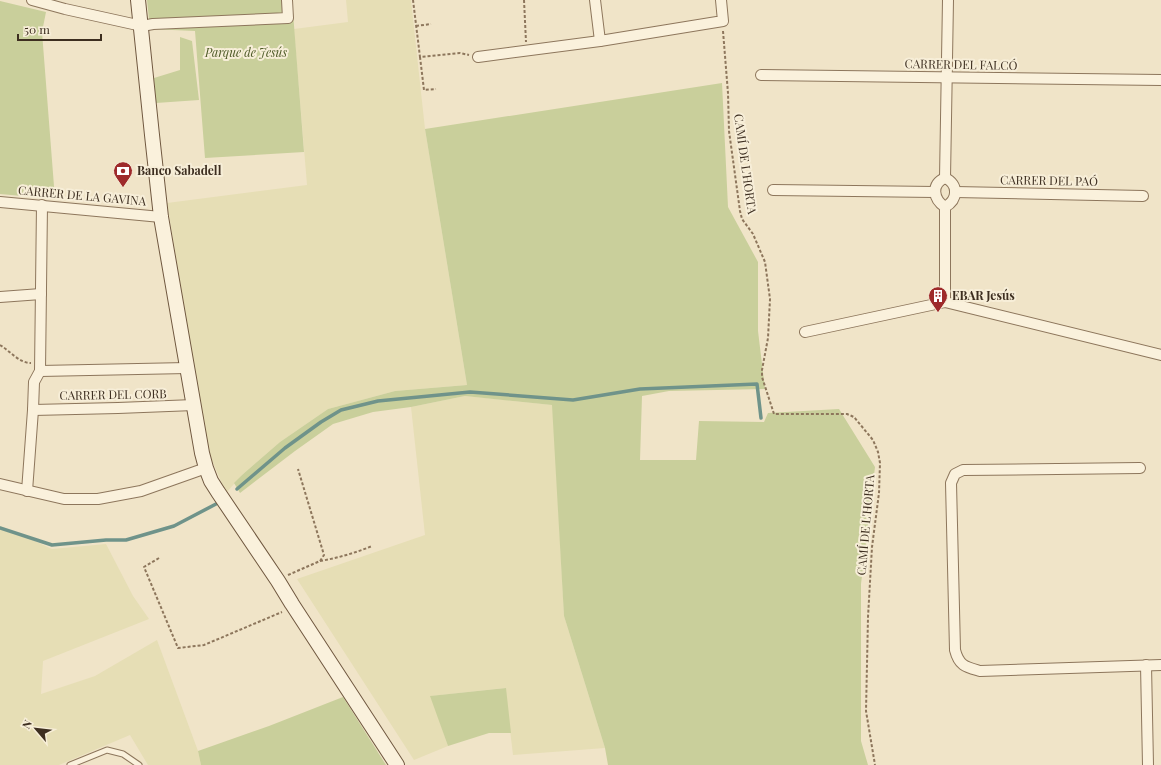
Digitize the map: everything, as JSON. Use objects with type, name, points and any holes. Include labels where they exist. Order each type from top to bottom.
[{"type":"street","points":[[32,0],[142,26],[153,24],[288,18],[287,0]]},
{"type":"street","points":[[138,0],[142,26],[161,217],[202,453],[206,468],[211,481],[218,492],[278,581],[397,765]]},
{"type":"street","points":[[595,0],[600,41]]},
{"type":"street","points":[[478,57],[600,41],[723,22],[721,0]]},
{"type":"street","points":[[945,178],[948,0]]},
{"type":"street","name":"CARRER DEL FALCÓ","points":[[761,75],[1161,80]]},
{"type":"street","points":[[945,178],[950,180],[954,185],[955,192],[954,198],[950,204],[945,206],[940,204],[936,198],[935,192],[937,184],[940,180],[945,178]]},
{"type":"street","points":[[773,190],[935,192]]},
{"type":"street","name":"CARRER DEL PAÓ","points":[[955,192],[1016,197],[1143,196]]},
{"type":"street","name":"CARRER DE LA GAVINA","points":[[0,202],[161,217]]},
{"type":"street","points":[[27,491],[34,382],[40,367],[42,206]]},
{"type":"street","points":[[945,206],[945,302]]},
{"type":"street","points":[[0,297],[41,294]]},
{"type":"street","points":[[805,332],[945,302],[1161,355]]},
{"type":"street","points":[[40,367],[187,368]]},
{"type":"street","name":"CARRER DEL CORB","points":[[33,410],[194,405]]},
{"type":"street","points":[[0,484],[64,499],[98,499],[141,491],[206,468]]},
{"type":"street","points":[[1140,468],[963,470],[955,474],[951,483],[955,650],[957,658],[962,664],[968,668],[980,671],[1161,665]]},
{"type":"street","points":[[1146,666],[1148,765]]},
{"type":"lane","points":[[70,765],[107,750],[123,754],[139,765]]},
{"type":"path","points":[[413,0],[424,90],[436,89]]},
{"type":"path","points":[[524,0],[527,51]]},
{"type":"path","name":"CAMÍ DE L'HORTA","points":[[723,22],[730,131],[740,211],[742,219],[757,241],[765,262],[770,299],[768,338],[762,377],[774,414],[847,414],[854,417],[873,440],[878,452],[880,463],[879,493],[872,547],[868,617],[866,711],[875,765]]},
{"type":"path","points":[[416,26],[431,24]]},
{"type":"path","points":[[420,57],[460,53],[478,57]]},
{"type":"path","points":[[0,346],[8,350],[24,363],[40,367]]},
{"type":"path","points":[[298,469],[324,555],[320,561]]},
{"type":"path","points":[[278,581],[287,575],[320,561],[356,553],[372,546]]},
{"type":"path","points":[[159,558],[144,567],[178,648],[204,645],[294,607]]},
{"type":"shaded area","points":[[346,0],[411,0],[425,129],[467,385],[395,391],[328,409],[280,442],[242,475],[226,493],[208,451],[167,203],[307,185],[294,29],[348,22]]},
{"type":"shaded area","points":[[465,396],[553,405],[564,616],[605,748],[513,755],[505,688],[431,696],[448,746],[414,760],[297,579],[425,535],[411,407]]},
{"type":"shaded area","points":[[0,526],[52,549],[106,544],[133,596],[149,619],[43,661],[41,694],[95,676],[157,640],[198,751],[201,765],[148,765],[130,735],[59,765],[0,765]]},
{"type":"green space","name":"Parque de Jesús","points":[[147,0],[292,0],[304,152],[205,158],[195,31],[150,29]]},
{"type":"green space","points":[[0,1],[46,12],[42,32],[55,199],[0,194]]},
{"type":"green space","points":[[180,37],[192,41],[199,100],[156,103],[154,78],[180,70]]},
{"type":"green space","points":[[722,83],[728,207],[758,262],[758,331],[765,389],[669,391],[642,396],[640,460],[696,460],[699,421],[764,422],[768,413],[839,409],[875,467],[861,584],[861,741],[868,765],[608,765],[605,748],[564,616],[552,405],[465,396],[411,407],[373,412],[333,424],[240,493],[234,483],[280,442],[328,409],[395,391],[467,385],[425,129]]},
{"type":"green space","points":[[506,688],[511,733],[489,733],[448,746],[430,696]]},
{"type":"green space","points":[[343,697],[386,765],[201,765],[198,751],[269,726]]},
{"type":"waterway","points":[[237,489],[285,448],[321,422],[341,410],[378,401],[470,392],[573,400],[640,389],[757,384],[761,418]]},
{"type":"waterway","points":[[0,528],[52,545],[106,540],[126,540],[174,526],[216,504]]},
{"type":"place","name":"Banco Sabadell","points":[[123,188]]},
{"type":"place","name":"EBAR Jesús","points":[[938,313]]}]
